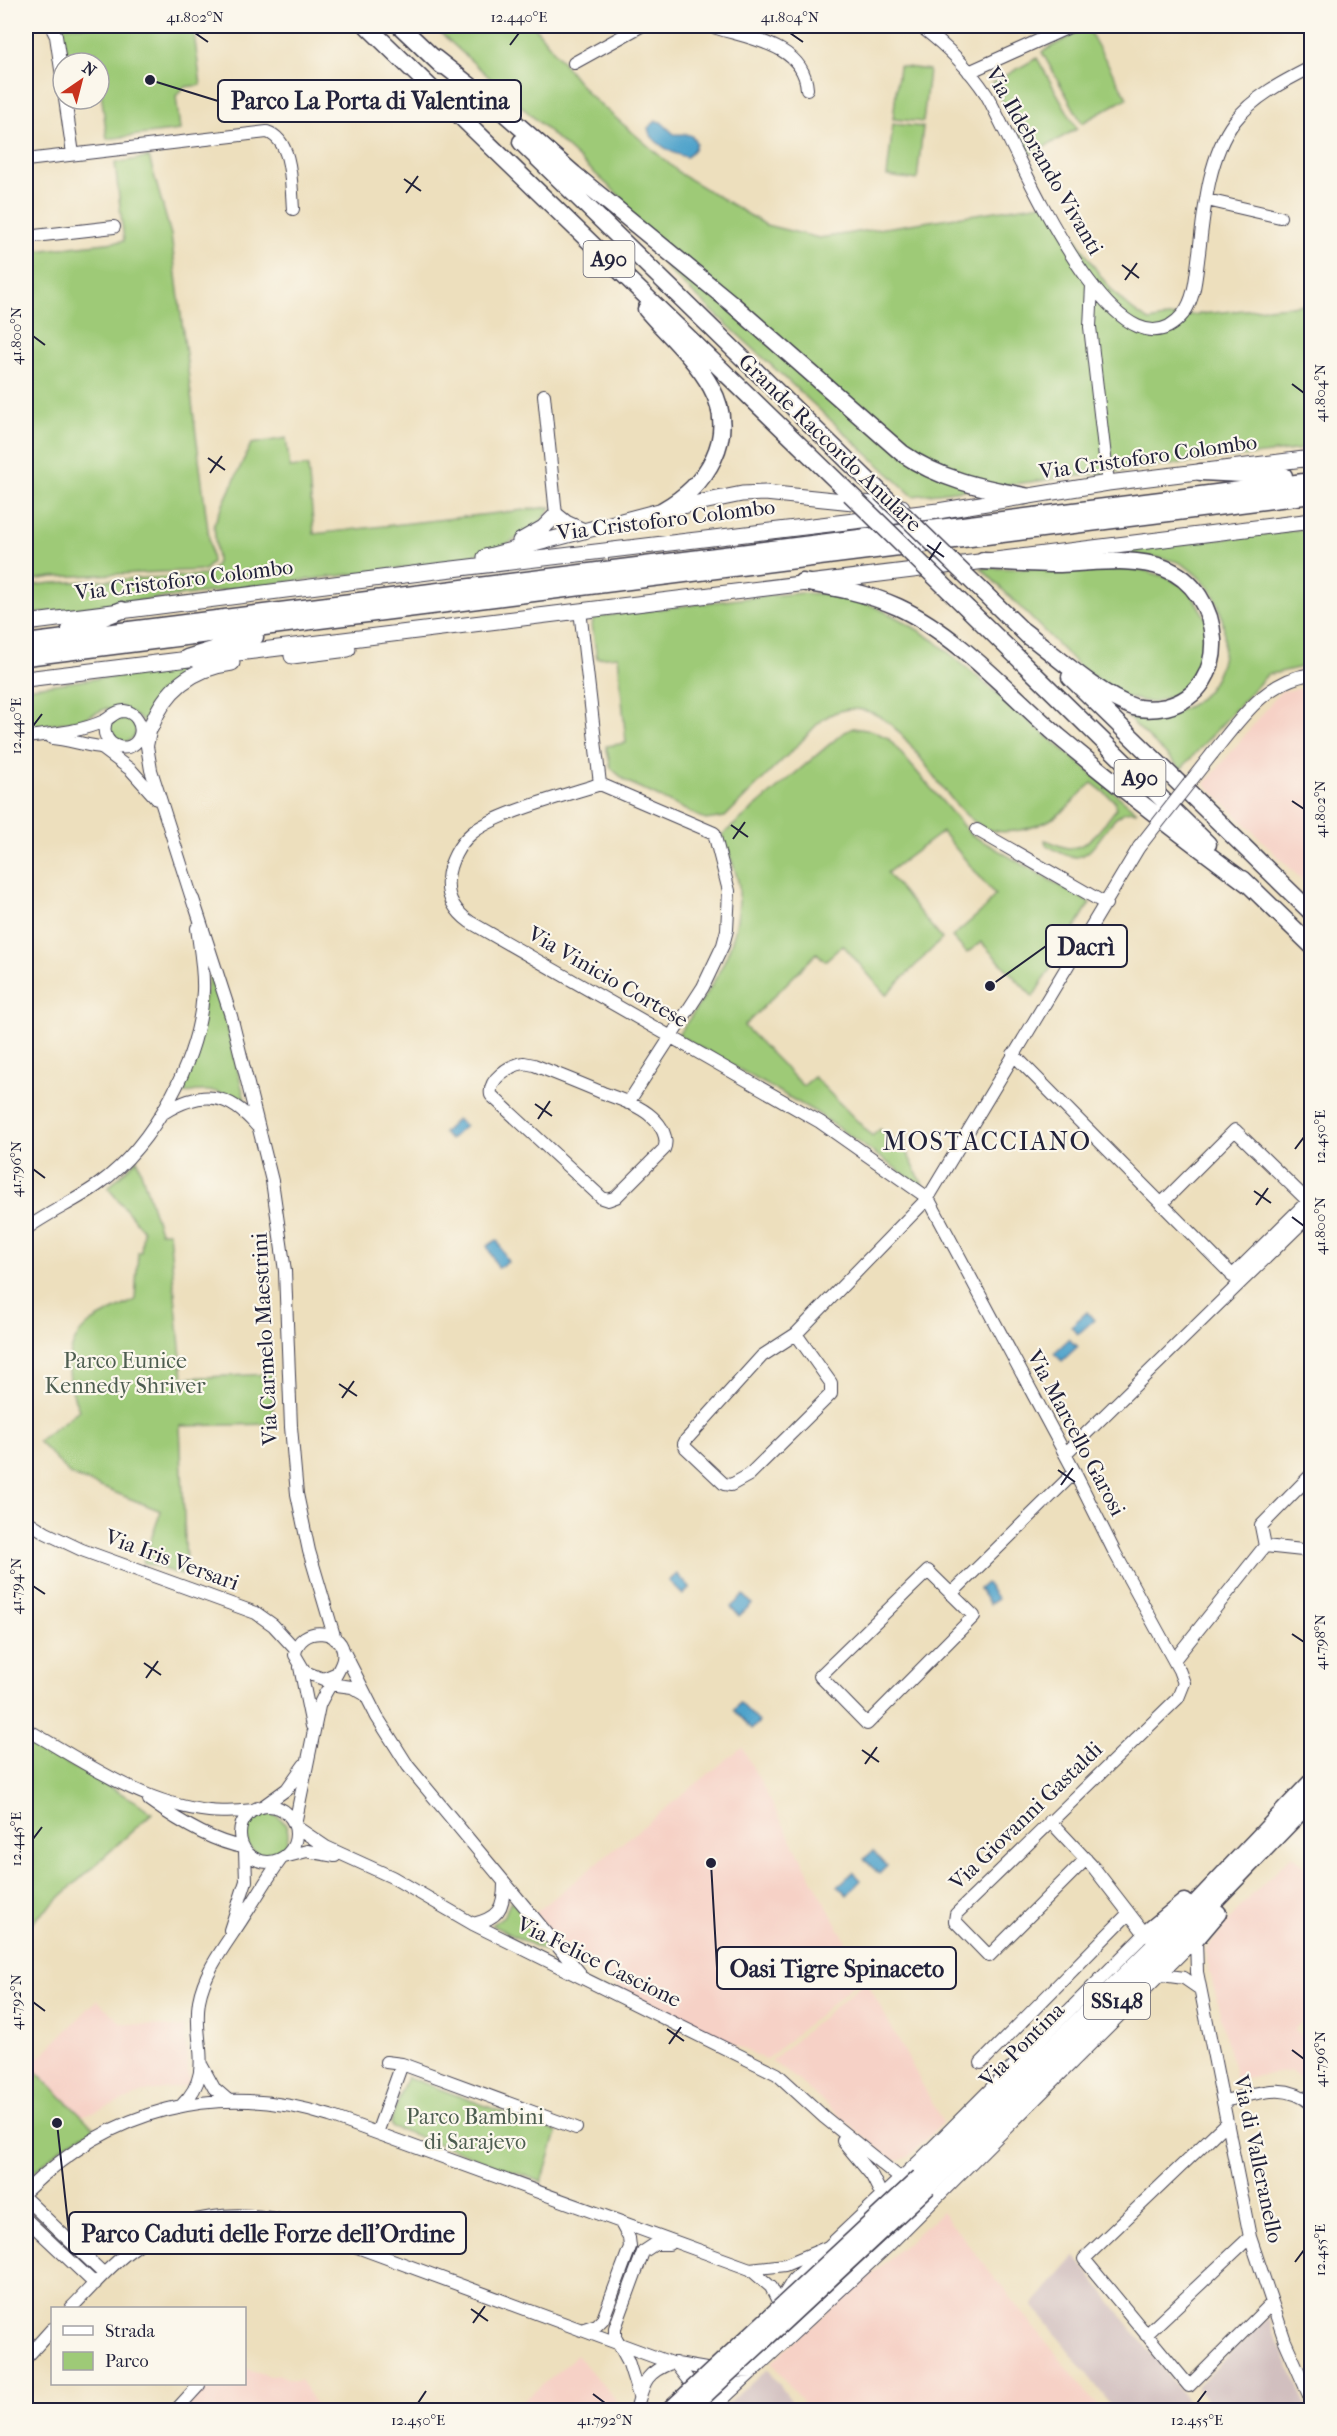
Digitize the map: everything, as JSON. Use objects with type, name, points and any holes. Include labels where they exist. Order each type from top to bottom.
[{"type":"highway","name":"Grande Raccordo Anulare","points":[[367,26],[608,258],[1311,945]]},
{"type":"highway","name":"Grande Raccordo Anulare","points":[[400,26],[1311,913]]},
{"type":"highway","points":[[435,58],[496,106],[574,174],[730,302],[902,453],[928,469],[949,478],[1025,496]]},
{"type":"highway","points":[[608,258],[642,304],[701,372],[714,392],[719,406],[720,436],[710,466],[692,491],[663,510]]},
{"type":"highway","points":[[1201,472],[1311,479]]},
{"type":"highway","name":"Via Cristoforo Colombo","points":[[26,643],[1311,479]]},
{"type":"highway","points":[[26,657],[1311,495]]},
{"type":"highway","points":[[983,561],[1061,564],[1103,561],[1143,563],[1166,568],[1191,585],[1204,602],[1211,618],[1213,650],[1204,678],[1191,694],[1172,705],[1150,709],[1132,706],[1114,698],[1022,630]]},
{"type":"highway","points":[[801,582],[833,587],[877,599],[925,622],[984,669],[1096,767],[1181,835],[1249,885]]},
{"type":"highway","points":[[26,643],[86,625],[122,610]]},
{"type":"highway","points":[[187,658],[251,638],[324,626],[344,617]]},
{"type":"highway","name":"Via Pontina","points":[[689,2410],[924,2182],[1165,1935],[1301,1804],[1311,1781]]},
{"type":"highway","points":[[1145,1934],[1301,1804]]},
{"type":"highway","points":[[1196,1939],[1253,1873],[1301,1804]]},
{"type":"highway","name":"Via Pontina","points":[[670,2410],[924,2182]]},
{"type":"main road","name":"Via Cristoforo Colombo","points":[[26,623],[938,511],[1108,483],[1311,458]]},
{"type":"main road","points":[[435,571],[663,510],[756,492],[938,511]]},
{"type":"main road","points":[[499,553],[534,534],[556,515],[566,523],[584,531]]},
{"type":"main road","points":[[26,679],[1311,521]]},
{"type":"main road","points":[[146,731],[171,691],[183,680],[201,670],[227,664],[420,639],[457,625]]},
{"type":"street","points":[[51,26],[56,36],[58,51]]},
{"type":"street","points":[[574,63],[641,26]]},
{"type":"street","points":[[710,26],[768,44],[790,55],[804,71],[807,89]]},
{"type":"street","name":"Via Ildebrando Vivanti","points":[[920,26],[969,72],[994,108],[1039,199],[1092,285],[1117,314],[1138,328],[1157,330],[1175,322],[1186,310],[1193,294],[1207,200],[1220,150],[1233,123],[1265,94],[1311,67]]},
{"type":"street","points":[[969,72],[1071,26]]},
{"type":"street","points":[[67,111],[73,154]]},
{"type":"street","points":[[26,160],[267,132],[276,136],[284,145],[293,208]]},
{"type":"street","points":[[1207,200],[1280,217]]},
{"type":"street","points":[[26,237],[114,227]]},
{"type":"street","points":[[1092,285],[1091,334],[1108,483]]},
{"type":"street","points":[[544,395],[556,515]]},
{"type":"street","points":[[580,610],[600,784],[714,833],[729,891],[725,940],[707,980],[628,1103]]},
{"type":"street","points":[[796,1334],[829,1380],[832,1388],[831,1394],[749,1475],[736,1484],[724,1484],[686,1448],[684,1443],[762,1356],[796,1334],[928,1198],[1139,847],[1247,712],[1268,691],[1285,681],[1311,674]]},
{"type":"street","points":[[26,1229],[104,1180],[163,1113],[185,1067],[193,1044],[202,999],[203,973],[194,899],[151,770],[146,731],[136,718],[126,712],[115,713],[106,721],[80,729],[29,737]]},
{"type":"street","points":[[106,721],[104,726],[106,738],[122,748],[133,744],[146,731]]},
{"type":"street","points":[[29,737],[75,740],[103,749],[131,770],[161,804]]},
{"type":"street","points":[[103,749],[116,746]]},
{"type":"street","name":"Via Vinicio Cortese","points":[[600,784],[507,815],[474,831],[465,840],[448,873],[448,892],[458,911],[470,922],[820,1122],[928,1198]]},
{"type":"street","points":[[976,830],[1106,904]]},
{"type":"street","name":"Via Carmelo Maestrini","points":[[194,899],[218,970],[272,1181],[284,1255],[289,1323],[291,1427],[297,1494],[309,1551],[335,1639]]},
{"type":"street","points":[[203,973],[209,966],[218,970]]},
{"type":"street","points":[[1013,1054],[1236,1280]]},
{"type":"street","points":[[524,1063],[628,1103],[653,1118],[665,1135],[666,1143],[662,1151],[616,1197],[609,1200],[593,1190],[494,1098],[490,1087],[504,1072],[516,1064],[524,1063]]},
{"type":"street","points":[[163,1113],[187,1100],[213,1097],[237,1106],[260,1129]]},
{"type":"street","points":[[1065,1454],[1310,1206],[1235,1130],[1161,1204]]},
{"type":"street","name":"Via Marcello Garosi","points":[[928,1198],[1174,1660],[1182,1676],[1184,1688]]},
{"type":"street","points":[[951,1594],[1075,1472]]},
{"type":"street","points":[[1174,1660],[1265,1546],[1261,1526],[1311,1474]]},
{"type":"street","name":"Via Iris Versari","points":[[26,1520],[53,1537],[88,1552],[256,1613],[273,1625],[296,1650]]},
{"type":"street","points":[[1265,1546],[1311,1551]]},
{"type":"street","points":[[928,1571],[951,1594],[974,1616],[867,1724],[820,1676],[928,1571]]},
{"type":"street","points":[[314,1736],[296,1650],[303,1639],[314,1633],[325,1633],[335,1639],[343,1650],[377,1717],[408,1766],[584,1978]]},
{"type":"street","points":[[182,2105],[197,2086],[202,2066],[198,2014],[200,1997],[208,1975],[224,1945],[293,1843],[319,1706],[329,1679],[342,1663],[343,1650]]},
{"type":"street","points":[[300,1666],[308,1675],[329,1679],[366,1695]]},
{"type":"street","name":"Via Giovanni Gastaldi","points":[[1086,1859],[989,1956],[956,1923],[954,1917],[956,1914],[1178,1698],[1184,1688]]},
{"type":"street","points":[[26,1729],[228,1845],[244,1849],[261,1861],[271,1862],[282,1858]]},
{"type":"street","points":[[224,1945],[244,1887],[244,1849],[240,1838],[242,1825],[246,1817],[291,1784],[308,1759]]},
{"type":"street","points":[[142,1794],[207,1811],[274,1808],[283,1810],[295,1825]]},
{"type":"street","points":[[1050,1821],[1086,1859],[1145,1934]]},
{"type":"street","name":"Via Felice Cascione","points":[[295,1825],[347,1858],[392,1877],[473,1924],[777,2074],[824,2117],[901,2178]]},
{"type":"street","name":"Via Felice Cascione","points":[[282,1858],[307,1851],[347,1858]]},
{"type":"street","points":[[473,1924],[489,1919],[497,1913],[504,1901],[504,1884]]},
{"type":"street","points":[[981,2063],[1129,1913]]},
{"type":"street","name":"Via Pontina","points":[[782,2312],[783,2297],[791,2283],[901,2178],[1145,1934]]},
{"type":"street","points":[[711,2410],[933,2203],[1196,1939]]},
{"type":"street","name":"Via di Valleranello","points":[[1196,1939],[1196,1966],[1200,1989],[1250,2237],[1285,2341],[1311,2402]]},
{"type":"street","points":[[1162,1975],[1184,1978],[1200,1989]]},
{"type":"street","points":[[386,2062],[402,2064],[576,2127]]},
{"type":"street","points":[[377,2133],[402,2064]]},
{"type":"street","points":[[202,2066],[216,2092],[230,2101]]},
{"type":"street","points":[[1223,2101],[1283,2089],[1293,2092],[1311,2104]]},
{"type":"street","points":[[26,2191],[51,2168],[93,2139],[136,2118],[182,2105],[230,2101],[297,2106],[750,2269],[771,2288],[788,2330],[787,2340]]},
{"type":"street","name":"Via Felice Cascione","points":[[824,2117],[872,2176],[882,2196]]},
{"type":"street","points":[[1226,2123],[1084,2259],[1189,2386],[1272,2303]]},
{"type":"street","points":[[26,2199],[104,2274]]},
{"type":"street","points":[[73,2307],[131,2249],[173,2227],[218,2216],[262,2217],[295,2224],[673,2363],[718,2372],[752,2372]]},
{"type":"street","points":[[26,2219],[95,2284]]},
{"type":"street","points":[[581,2330],[597,2325],[605,2316],[630,2247],[629,2238],[621,2223]]},
{"type":"street","points":[[1146,2335],[1250,2237]]},
{"type":"street","points":[[639,2396],[630,2367],[615,2337],[615,2326],[644,2252],[659,2243],[680,2244]]},
{"type":"street","name":"Via Pontina","points":[[750,2269],[785,2265],[828,2247]]},
{"type":"street","points":[[782,2312],[794,2323],[806,2323]]},
{"type":"street","points":[[26,2358],[51,2330]]},
{"type":"street","points":[[636,2410],[639,2396],[650,2373],[673,2363]]},
{"type":"street","points":[[673,2363],[692,2387],[699,2410]]},
{"type":"street","points":[[176,2410],[199,2385]]},
{"type":"shaded area","points":[[1311,688],[1311,889],[1205,784],[1281,691]]},
{"type":"shaded area","points":[[742,1747],[864,1976],[766,2060],[608,1982],[571,1955],[535,1913]]},
{"type":"shaded area","points":[[1292,1855],[1311,1873],[1311,2012],[1294,2030],[1311,2045],[1311,2086],[1291,2071],[1236,2079],[1205,1951],[1244,1903]]},
{"type":"shaded area","points":[[866,1980],[943,2123],[908,2157],[897,2161],[886,2155],[794,2077],[771,2061]]},
{"type":"shaded area","points":[[97,2000],[121,2023],[184,2028],[189,2081],[187,2086],[149,2091],[82,2116],[30,2067]]},
{"type":"shaded area","points":[[942,2212],[1101,2410],[808,2410],[772,2362]]},
{"type":"shaded area","points":[[1075,2256],[1195,2410],[1115,2410],[1033,2305]]},
{"type":"shaded area","points":[[1268,2319],[1308,2410],[1214,2410],[1196,2387]]},
{"type":"shaded area","points":[[577,2355],[624,2410],[513,2410]]},
{"type":"shaded area","points":[[246,2368],[270,2376],[278,2374],[294,2381],[300,2380],[319,2410],[184,2410],[208,2385],[246,2385]]},
{"type":"shaded area","points":[[768,2369],[798,2410],[720,2410]]},
{"type":"green space","points":[[60,26],[193,26],[201,85],[184,87],[176,96],[180,130],[107,139],[103,111],[111,111],[111,51],[67,51]]},
{"type":"green space","points":[[433,26],[534,26],[588,94],[682,175],[766,225],[819,238],[1055,202],[1095,269],[1120,298],[1150,321],[1167,317],[1311,304],[1311,448],[913,496],[669,271],[622,198]]},
{"type":"green space","points":[[1087,27],[1127,98],[1082,123],[1042,52]]},
{"type":"green space","points":[[1037,58],[1077,129],[1032,154],[992,83]]},
{"type":"green space","points":[[899,66],[929,70],[923,122],[893,119]]},
{"type":"green space","points":[[893,124],[923,127],[917,180],[887,176]]},
{"type":"green space","points":[[149,157],[171,235],[212,562],[205,570],[53,577],[26,581],[26,252],[124,241],[115,163]]},
{"type":"green space","points":[[286,438],[290,468],[308,466],[314,534],[551,507],[542,520],[529,532],[513,541],[478,554],[442,562],[26,615],[26,586],[205,575],[212,571],[217,562],[214,524],[251,444]]},
{"type":"green space","points":[[1311,528],[1311,665],[1267,675],[1181,769],[1127,717],[1174,712],[1202,697],[1219,670],[1223,654],[1223,622],[1219,606],[1206,585],[1182,564],[1159,558],[1110,552]]},
{"type":"green space","points":[[981,568],[1143,570],[1169,578],[1189,590],[1208,622],[1205,660],[1189,689],[1153,703],[1120,696],[1078,665]]},
{"type":"green space","points":[[802,593],[836,595],[866,603],[901,620],[935,641],[1137,812],[1127,812],[1119,816],[1092,848],[1076,857],[1065,855],[1046,845],[1045,840],[1068,848],[1075,847],[1089,840],[1101,828],[1116,809],[1115,801],[1092,783],[1060,814],[1048,821],[1021,830],[993,831],[967,816],[898,731],[879,716],[858,709],[834,713],[823,719],[725,817],[706,820],[626,781],[611,768],[606,746],[626,743],[618,656],[597,658],[592,625],[594,617]]},
{"type":"green space","points":[[207,661],[145,722],[120,706],[109,710],[107,708],[80,720],[26,728],[26,688],[191,666]]},
{"type":"green space","points":[[123,716],[132,720],[136,729],[132,738],[123,742],[114,738],[110,729],[114,720]]},
{"type":"green space","points":[[853,728],[873,731],[888,738],[970,834],[1090,903],[1033,997],[981,942],[967,953],[952,937],[983,910],[995,895],[942,832],[887,873],[942,939],[886,995],[843,945],[825,961],[817,953],[744,1026],[803,1086],[814,1077],[872,1136],[880,1129],[907,1153],[925,1189],[817,1113],[678,1035],[722,967],[735,930],[739,888],[722,835],[843,733]]},
{"type":"green space","points":[[211,971],[246,1104],[212,1091],[180,1093]]},
{"type":"green space","name":"Parco Eunice Kennedy Shriver","points":[[137,1159],[160,1232],[169,1232],[183,1378],[272,1374],[273,1424],[180,1426],[186,1564],[181,1575],[143,1562],[161,1511],[71,1475],[38,1441],[79,1410],[72,1388],[69,1365],[70,1354],[80,1333],[94,1320],[135,1300],[138,1252],[141,1252],[143,1230],[108,1188]]},
{"type":"green space","points":[[26,1741],[135,1801],[152,1813],[26,1928]]},
{"type":"green space","points":[[267,1814],[275,1815],[282,1820],[287,1827],[287,1843],[282,1850],[275,1855],[267,1856],[259,1855],[252,1850],[247,1843],[246,1835],[247,1827],[252,1820],[259,1815]]},
{"type":"green space","points":[[512,1901],[555,1956],[491,1925],[505,1915]]},
{"type":"green space","points":[[26,2062],[95,2129],[65,2145],[26,2179]]},
{"type":"green space","name":"Parco Bambini di Sarajevo","points":[[407,2077],[557,2132],[542,2182],[392,2127],[390,2124]]},
{"type":"water","points":[[656,121],[661,122],[674,134],[688,134],[692,137],[696,143],[687,157],[669,150],[653,138],[648,128]]},
{"type":"water","points":[[457,1119],[465,1126],[450,1140],[443,1133]]},
{"type":"water","points":[[497,1240],[508,1262],[498,1268],[487,1246]]},
{"type":"water","points":[[1087,1312],[1094,1320],[1078,1334],[1071,1326]]},
{"type":"water","points":[[1069,1339],[1077,1347],[1062,1361],[1054,1353]]},
{"type":"water","points":[[677,1574],[690,1588],[683,1595],[669,1581]]},
{"type":"water","points":[[986,1583],[998,1599],[990,1604],[979,1589]]},
{"type":"water","points":[[744,1595],[752,1604],[739,1616],[731,1607]]},
{"type":"water","points":[[740,1703],[759,1722],[752,1729],[734,1710]]},
{"type":"water","points":[[873,1851],[887,1866],[879,1874],[864,1859]]},
{"type":"water","points":[[853,1872],[861,1880],[847,1895],[838,1886]]},
{"type":"place","name":"Parco La Porta di Valentina","points":[[150,80]]},
{"type":"place","name":"Dacrì","points":[[990,986]]},
{"type":"place","name":"Oasi Tigre Spinaceto","points":[[711,1863]]},
{"type":"place","name":"Parco Caduti delle Forze dell’Ordine","points":[[57,2123]]},
{"type":"district","name":"MOSTACCIANO","points":[[987,1141]]}]
